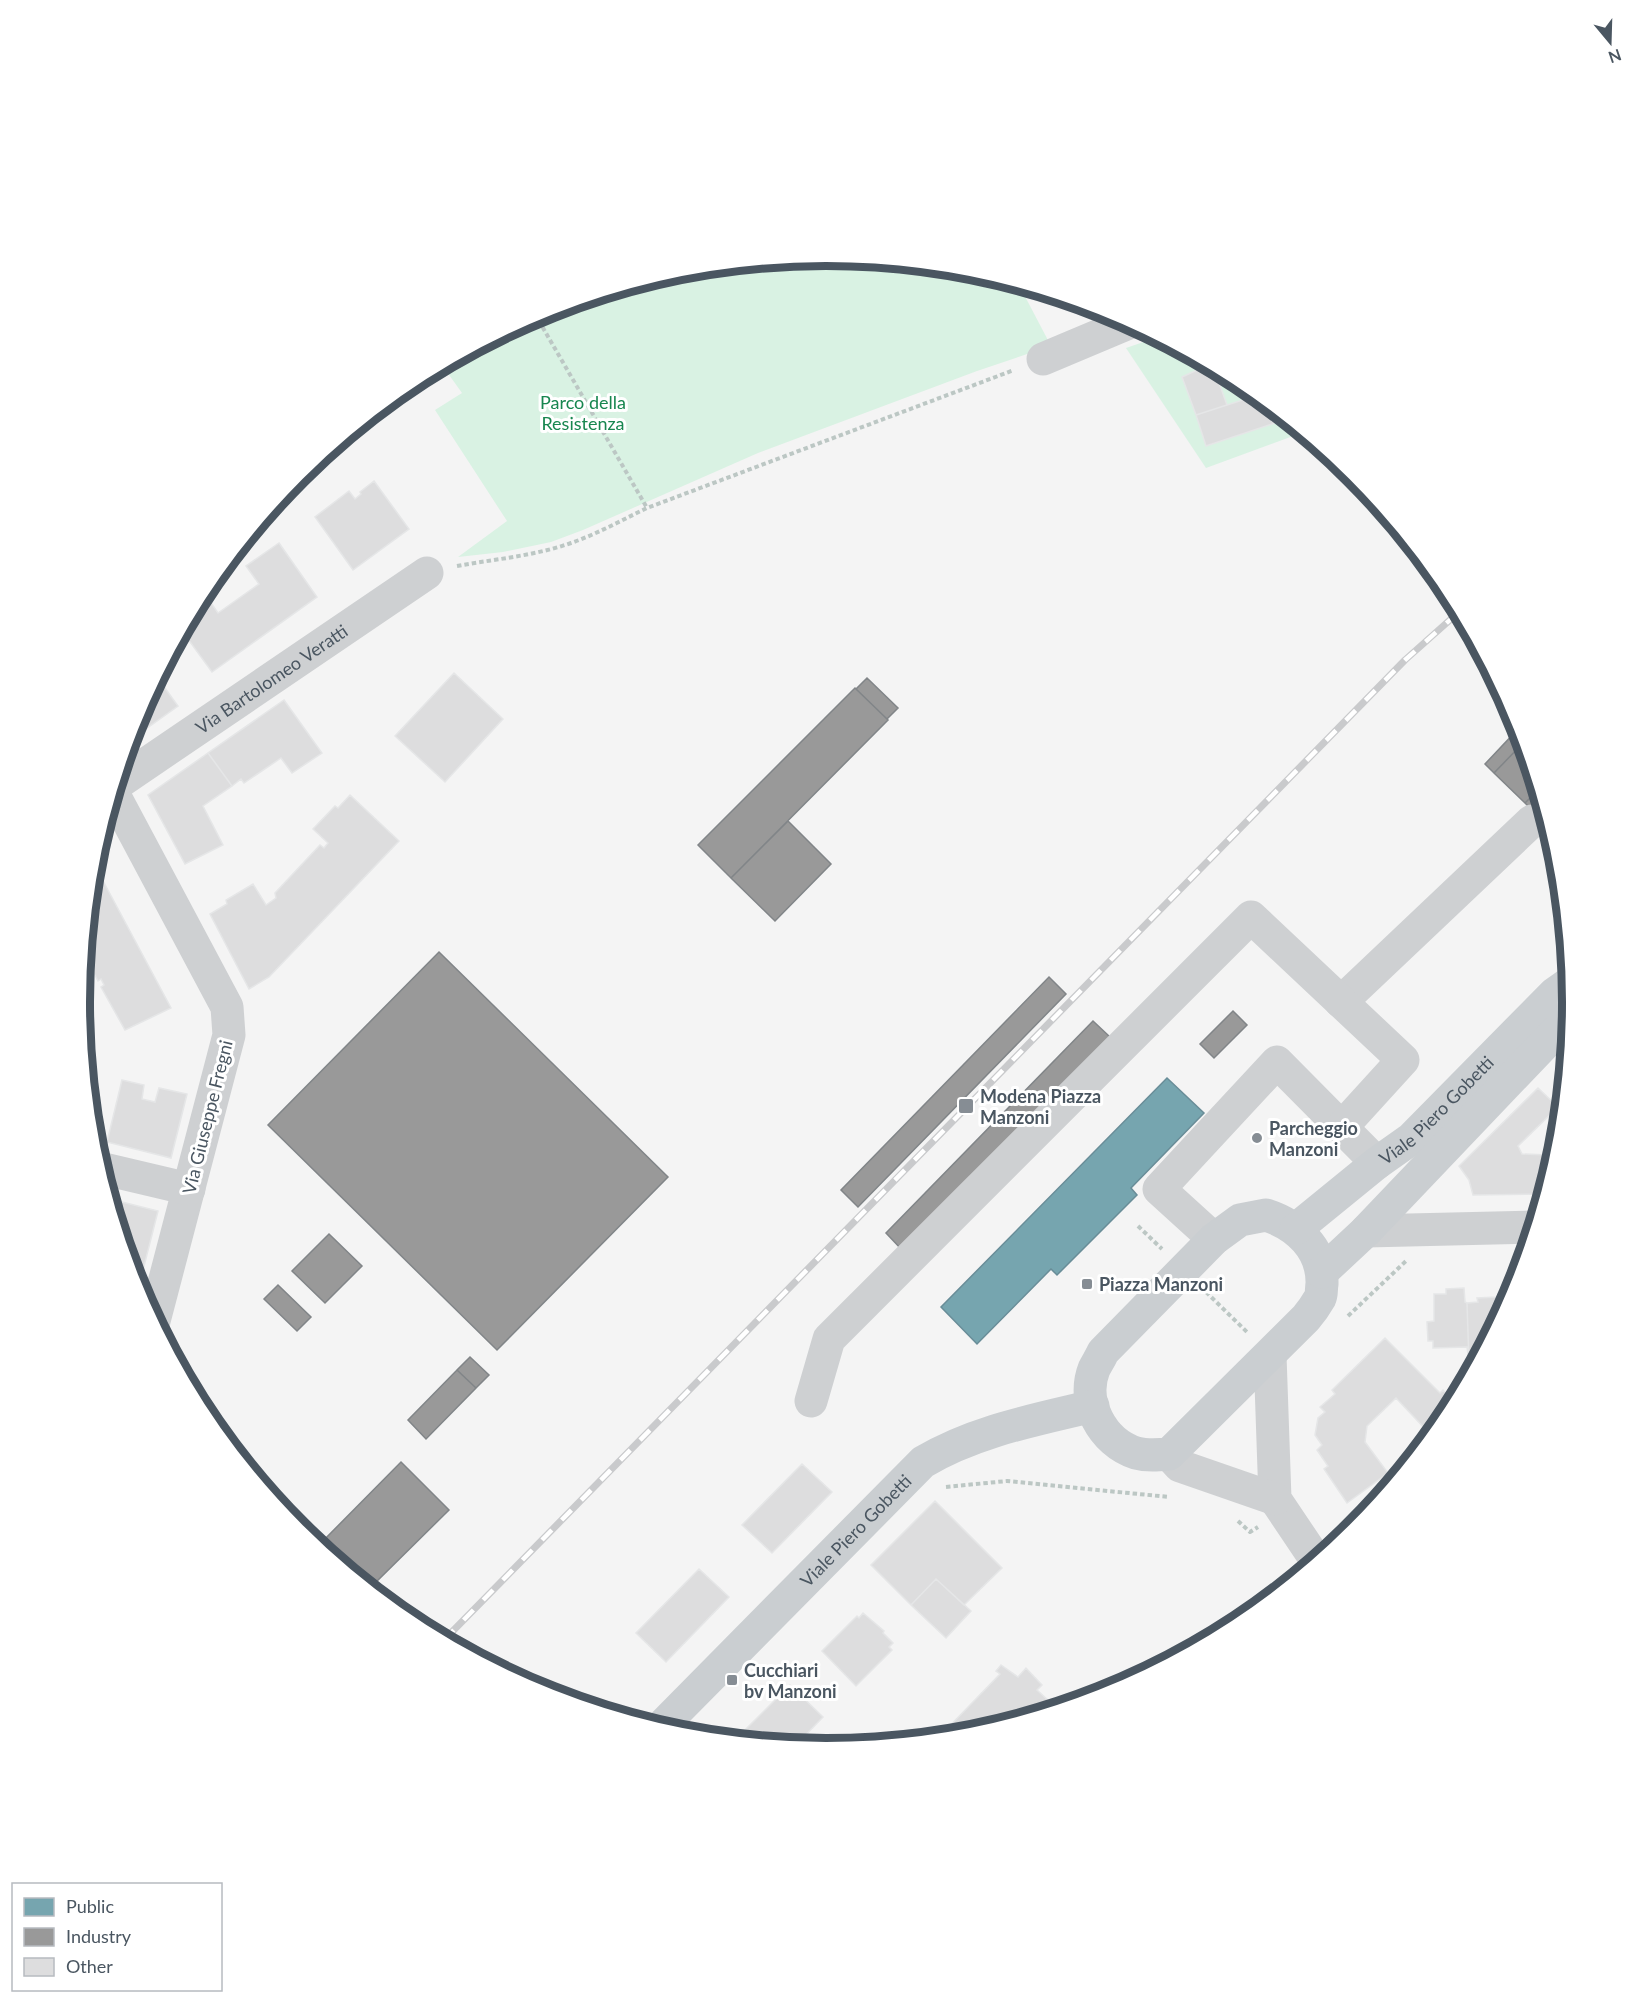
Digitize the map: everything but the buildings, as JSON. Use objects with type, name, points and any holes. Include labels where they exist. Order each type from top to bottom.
[{"type":"main road","name":"Viale Piero Gobetti","points":[[1296,1229],[1411,1138],[1561,989]]},
{"type":"main road","name":"Viale Piero Gobetti","points":[[1322,1272],[1365,1231],[1561,1026]]},
{"type":"main road","points":[[1266,1215],[1282,1220],[1296,1229],[1313,1248],[1322,1272],[1321,1296],[1306,1318],[1169,1454],[1136,1453],[1120,1446],[1100,1424],[1093,1406],[1090,1385],[1094,1369],[1103,1352],[1214,1239],[1240,1220],[1266,1215]]},
{"type":"main road","name":"Viale Piero Gobetti","points":[[668,1720],[923,1462],[949,1447],[988,1433],[1093,1406]]},
{"type":"street","points":[[1043,359],[1119,327]]},
{"type":"street","name":"Via Bartolomeo Veratti","points":[[125,778],[427,573]]},
{"type":"street","name":"Via Giuseppe Fregni","points":[[118,802],[227,1007],[229,1035],[157,1308]]},
{"type":"street","points":[[1341,1002],[1532,820]]},
{"type":"street","points":[[811,1401],[829,1339],[1251,917],[1403,1060],[1342,1127]]},
{"type":"street","points":[[1214,1239],[1159,1189],[1278,1062],[1377,1163]]},
{"type":"street","points":[[110,1170],[189,1189]]},
{"type":"street","points":[[1365,1231],[1526,1227]]},
{"type":"street","points":[[1270,1355],[1279,1505],[1312,1554]]},
{"type":"street","points":[[1169,1454],[1180,1466],[1279,1505]]},
{"type":"path","points":[[541,323],[647,508]]},
{"type":"path","points":[[427,573],[570,544],[647,508],[1043,359]]},
{"type":"path","points":[[940,1490],[947,1486],[1007,1481],[1172,1497]]},
{"type":"path","points":[[1233,1518],[1250,1532],[1279,1505]]},
{"type":"green space","name":"Parco della Resistenza","points":[[778,267],[874,267],[970,280],[1016,291],[1023,293],[1051,346],[977,371],[758,453],[551,542],[503,552],[458,557],[507,521],[435,410],[462,393],[446,371],[500,341],[544,322],[589,305],[682,280]]},
{"type":"green space","points":[[1152,341],[1235,390],[1295,435],[1206,468],[1126,348]]},
{"type":"railway","points":[[450,1634],[1405,660],[1453,617]]},
{"type":"place","name":"Modena Piazza Manzoni","points":[[966,1106]]},
{"type":"place","name":"Parcheggio Manzoni","points":[[1257,1138]]},
{"type":"place","name":"Piazza Manzoni","points":[[1087,1284]]},
{"type":"place","name":"Cucchiari bv Manzoni","points":[[732,1680]]}]
